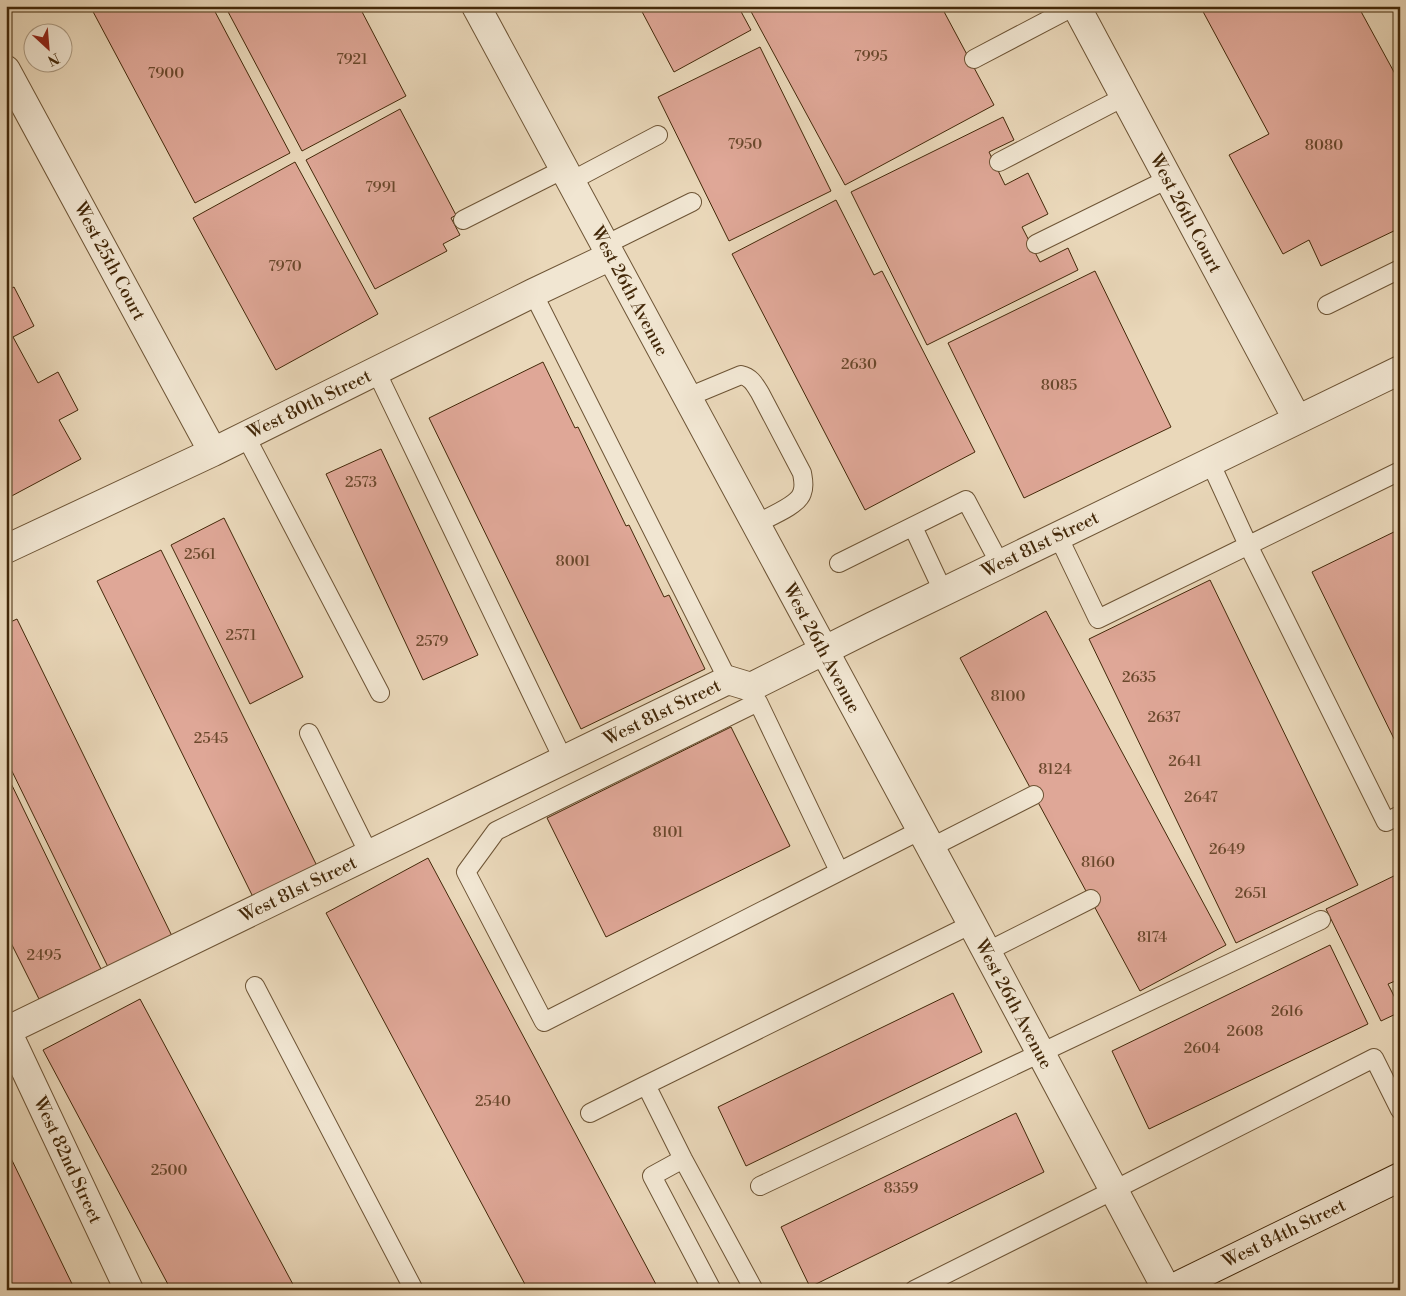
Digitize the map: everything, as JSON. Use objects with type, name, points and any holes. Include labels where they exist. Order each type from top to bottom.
[{"type":"street","name":"West 26th Avenue","points":[[476,6],[1168,1290]]},
{"type":"street","name":"West 26th Court","points":[[1075,6],[1297,419]]},
{"type":"street","name":"West 25th Court","points":[[6,70],[213,452]]},
{"type":"street","name":"West 80th Street","points":[[6,549],[213,452],[533,293],[608,251]]},
{"type":"street","name":"West 81st Street","points":[[7,1031],[563,759],[746,690],[1000,564],[1400,370]]},
{"type":"street","name":"West 82nd Street","points":[[7,1031],[129,1290]]},
{"type":"street","name":"West 84th Street","points":[[1168,1290],[1400,1176]]},
{"type":"lane","points":[[974,59],[1075,6]]},
{"type":"lane","points":[[999,162],[1124,98]]},
{"type":"lane","points":[[464,220],[658,135]]},
{"type":"lane","points":[[1036,244],[1168,179]]},
{"type":"lane","points":[[608,251],[692,202]]},
{"type":"lane","points":[[1328,305],[1400,269]]},
{"type":"lane","points":[[533,293],[746,690],[839,871]]},
{"type":"lane","points":[[376,371],[563,759]]},
{"type":"lane","points":[[688,397],[741,376],[748,377],[754,383],[765,402],[802,473],[804,484],[802,494],[796,502],[756,524]]},
{"type":"lane","points":[[245,436],[380,693]]},
{"type":"lane","points":[[1210,462],[1248,545],[1386,822],[1400,815]]},
{"type":"lane","points":[[1058,536],[1098,619],[1400,471]]},
{"type":"lane","points":[[839,564],[966,500],[1000,564]]},
{"type":"lane","points":[[913,527],[943,592]]},
{"type":"lane","points":[[746,690],[496,831],[466,872],[544,1022],[839,871],[926,839],[1034,795]]},
{"type":"lane","points":[[309,733],[369,854]]},
{"type":"lane","points":[[986,952],[1090,899]]},
{"type":"lane","points":[[760,1186],[1321,920]]},
{"type":"lane","points":[[590,1113],[972,924]]},
{"type":"lane","points":[[255,986],[414,1290]]},
{"type":"lane","points":[[925,1287],[1374,1058],[1400,1110]]},
{"type":"lane","points":[[646,1085],[683,1159],[754,1290]]},
{"type":"lane","points":[[683,1159],[652,1176],[712,1290]]},
{"type":"building","points":[[90,6],[212,6],[290,153],[195,203]]},
{"type":"building","points":[[225,6],[359,6],[406,96],[302,151]]},
{"type":"building","points":[[639,6],[738,6],[751,30],[674,72]]},
{"type":"building","points":[[748,6],[941,6],[994,105],[845,185]]},
{"type":"building","points":[[1200,6],[1358,6],[1400,83],[1400,228],[1321,266],[1309,240],[1283,254],[1229,155],[1269,134]]},
{"type":"building","points":[[760,47],[831,191],[729,241],[658,97]]},
{"type":"building","points":[[400,109],[456,215],[451,218],[460,235],[443,244],[447,251],[375,289],[306,160]]},
{"type":"building","points":[[1003,117],[1014,140],[989,152],[1005,185],[1028,173],[1048,214],[1022,227],[1040,262],[1068,248],[1078,270],[927,345],[851,192]]},
{"type":"building","points":[[295,162],[378,314],[276,370],[193,218]]},
{"type":"building","points":[[836,200],[874,275],[882,271],[975,452],[865,510],[732,254]]},
{"type":"building","points":[[1095,271],[1171,427],[1024,498],[948,343]]},
{"type":"building","points":[[14,287],[34,326],[13,337],[38,383],[58,372],[78,410],[59,420],[81,459],[6,499],[6,291]]},
{"type":"building","points":[[543,362],[575,428],[578,427],[626,526],[629,525],[664,597],[669,595],[705,669],[581,729],[429,418]]},
{"type":"building","points":[[381,449],[478,655],[423,680],[326,474]]},
{"type":"building","points":[[224,518],[303,677],[250,704],[171,545]]},
{"type":"building","points":[[1400,529],[1400,751],[1312,572]]},
{"type":"building","points":[[161,550],[317,866],[253,897],[97,581]]},
{"type":"building","points":[[1210,580],[1358,885],[1236,943],[1089,639]]},
{"type":"building","points":[[1046,611],[1226,945],[1140,991],[960,658]]},
{"type":"building","points":[[17,619],[172,936],[108,967],[6,759],[6,624]]},
{"type":"building","points":[[731,727],[790,846],[606,937],[547,818]]},
{"type":"building","points":[[6,773],[101,969],[39,999],[6,933]]},
{"type":"building","points":[[428,858],[659,1290],[528,1290],[326,913]]},
{"type":"building","points":[[1400,873],[1400,979],[1388,984],[1400,1008],[1400,1012],[1381,1021],[1326,909]]},
{"type":"building","points":[[1330,945],[1368,1024],[1149,1129],[1112,1051]]},
{"type":"building","points":[[953,993],[982,1052],[746,1166],[718,1107]]},
{"type":"building","points":[[140,999],[296,1290],[171,1290],[43,1050]]},
{"type":"building","points":[[1016,1113],[1044,1172],[810,1287],[781,1227]]},
{"type":"building","points":[[6,1148],[75,1290],[6,1290]]}]
